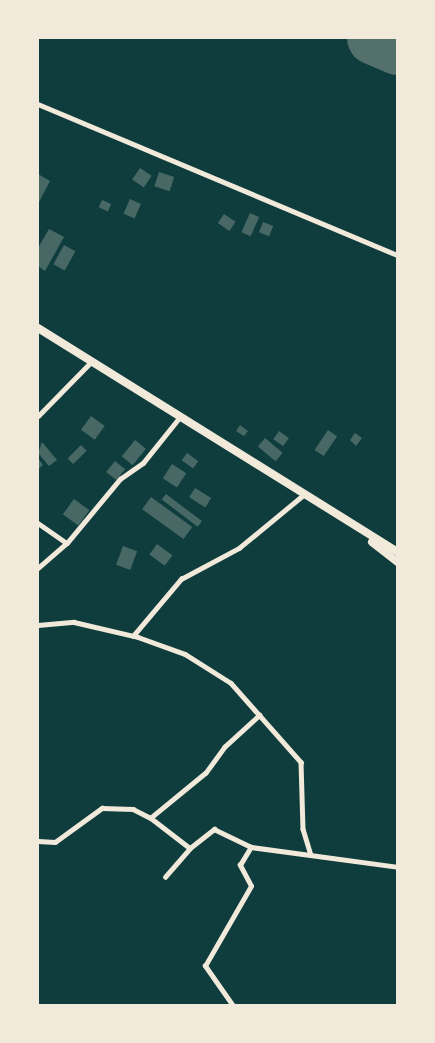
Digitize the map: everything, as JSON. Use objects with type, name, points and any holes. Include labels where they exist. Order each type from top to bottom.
[{"type":"highway","points":[[38,328],[302,496],[398,552]]},
{"type":"highway","points":[[348,524],[398,562]]},
{"type":"street","points":[[38,104],[398,255]]},
{"type":"street","points":[[38,416],[90,362]]},
{"type":"street","points":[[38,568],[67,543],[102,498],[143,463],[179,418]]},
{"type":"street","points":[[133,636],[182,579],[239,548],[302,496]]},
{"type":"street","points":[[38,523],[67,543]]},
{"type":"street","points":[[38,625],[74,622],[133,636],[185,654],[214,671],[260,715],[301,762],[304,834],[311,855]]},
{"type":"street","points":[[151,818],[206,774],[225,747],[260,715]]},
{"type":"street","points":[[38,841],[55,842],[102,808],[133,809],[151,818],[190,848]]},
{"type":"street","points":[[165,877],[190,848],[214,829],[251,847],[398,867]]},
{"type":"street","points":[[234,1006],[205,966],[251,886],[240,865],[251,847]]},
{"type":"building","points":[[140,168],[152,176],[144,187],[132,180]]},
{"type":"building","points":[[159,172],[174,177],[170,191],[154,186]]},
{"type":"building","points":[[38,174],[50,181],[38,204]]},
{"type":"building","points":[[130,199],[141,204],[134,218],[123,214]]},
{"type":"building","points":[[102,200],[111,204],[108,211],[99,207]]},
{"type":"building","points":[[250,213],[259,217],[251,236],[241,232]]},
{"type":"building","points":[[224,214],[236,222],[229,231],[218,223]]},
{"type":"building","points":[[263,222],[273,226],[269,236],[259,232]]},
{"type":"building","points":[[49,229],[64,237],[45,271],[38,266],[38,248]]},
{"type":"building","points":[[64,245],[75,251],[65,271],[53,264]]},
{"type":"building","points":[[91,416],[105,426],[95,440],[81,430]]},
{"type":"building","points":[[240,425],[248,431],[244,436],[236,431]]},
{"type":"building","points":[[328,430],[337,436],[324,456],[315,450]]},
{"type":"building","points":[[279,431],[289,438],[283,446],[273,439]]},
{"type":"building","points":[[355,433],[362,438],[356,446],[350,440]]},
{"type":"building","points":[[265,438],[283,453],[276,461],[258,446]]},
{"type":"building","points":[[135,440],[146,449],[133,465],[122,456]]},
{"type":"building","points":[[42,442],[57,460],[49,466],[38,453]]},
{"type":"building","points":[[81,445],[87,451],[73,464],[68,458]]},
{"type":"building","points":[[187,453],[198,461],[193,469],[182,460]]},
{"type":"building","points":[[38,458],[43,465],[38,469]]},
{"type":"building","points":[[115,461],[125,469],[116,480],[106,472]]},
{"type":"building","points":[[172,464],[186,473],[177,488],[163,478]]},
{"type":"building","points":[[195,488],[211,498],[205,507],[189,497]]},
{"type":"building","points":[[166,494],[202,521],[198,527],[162,500]]},
{"type":"building","points":[[151,497],[192,527],[183,539],[142,509]]},
{"type":"building","points":[[74,499],[89,510],[78,526],[63,514]]},
{"type":"building","points":[[157,544],[172,555],[165,566],[149,555]]},
{"type":"building","points":[[123,546],[137,551],[130,570],[116,565]]},
{"type":"runway","points":[[374,38],[398,48]]}]
